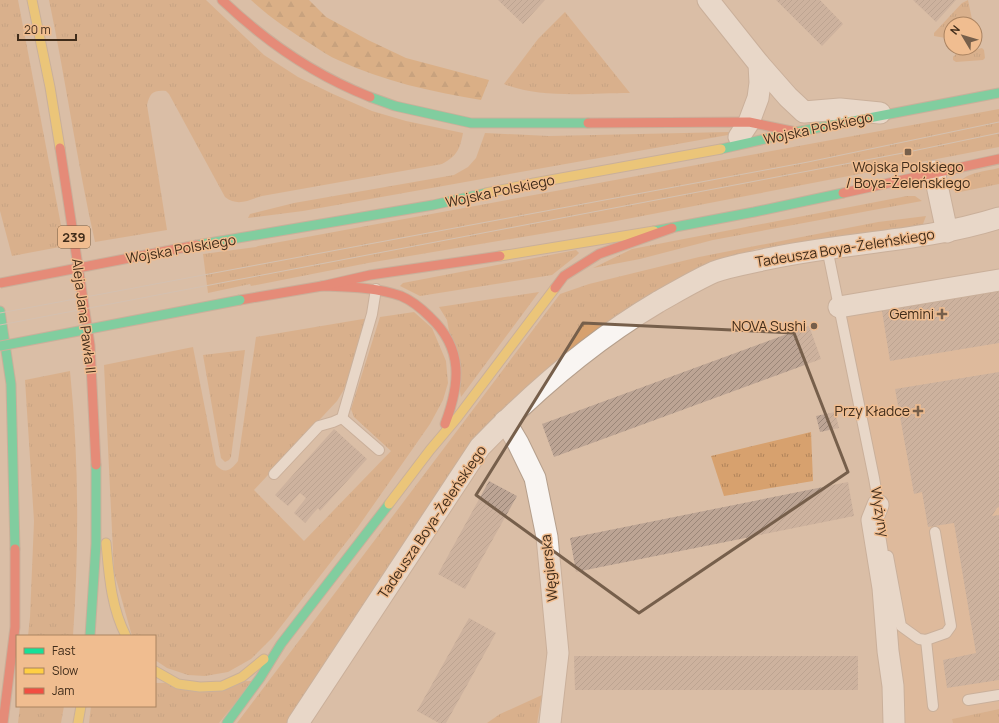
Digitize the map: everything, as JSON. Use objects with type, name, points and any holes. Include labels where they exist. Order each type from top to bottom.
[{"type":"main road","name":"Aleja Jana Pawła II","points":[[32,0],[50,86],[90,345],[97,477],[96,544],[90,635]]},
{"type":"main road","points":[[222,0],[235,13],[272,43],[316,72],[347,88],[383,103],[433,115],[471,123],[748,122],[796,132]]},
{"type":"main road","name":"Wojska Polskiego","points":[[0,283],[197,245],[433,205],[534,183],[732,147],[888,113],[999,93]]},
{"type":"main road","points":[[0,346],[240,300],[322,286],[370,275],[672,228],[761,211],[934,171],[999,159]]},
{"type":"main road","points":[[227,723],[260,678],[281,644],[430,450],[457,418],[564,276],[599,254],[672,228]]},
{"type":"main road","points":[[322,286],[376,289],[406,299],[420,306],[438,324],[455,356],[456,379],[454,400],[445,424],[430,450]]},
{"type":"main road","points":[[0,311],[11,384],[15,519],[15,627],[3,723]]},
{"type":"main road","points":[[97,477],[115,606],[122,630],[125,635]]},
{"type":"main road","points":[[156,672],[178,684],[200,687],[222,686],[242,677],[281,644]]},
{"type":"main road","points":[[78,723],[81,707]]},
{"type":"street","points":[[708,0],[759,64],[788,97],[804,112],[840,109],[888,113]]},
{"type":"street","points":[[732,147],[748,122],[758,98],[760,83],[759,64]]},
{"type":"street","points":[[934,171],[947,232]]},
{"type":"street","name":"Tadeusza Boya-Żeleńskiego","points":[[298,723],[480,447],[505,421],[554,377],[627,321],[686,286],[715,272],[758,260],[827,248],[947,232],[972,227],[999,218]]},
{"type":"street","points":[[839,307],[999,280]]},
{"type":"street","name":"Węgierska","points":[[505,421],[518,443],[535,478],[547,537],[558,653],[550,723]]},
{"type":"street","points":[[878,505],[872,520],[883,588],[888,650],[893,686],[894,723]]},
{"type":"lane","name":"Wyżyny","points":[[827,248],[874,478],[901,626],[919,639],[926,640]]},
{"type":"lane","points":[[342,418],[372,314],[376,289]]},
{"type":"lane","points":[[342,418],[378,450]]},
{"type":"lane","points":[[274,474],[319,426],[342,418]]},
{"type":"lane","points":[[933,706],[926,640],[946,633],[951,626],[935,532]]},
{"type":"lane","points":[[968,700],[999,695]]},
{"type":"highlighted area","points":[[583,323],[794,333],[848,472],[639,613],[476,495]]},
{"type":"shaded area","points":[[999,280],[999,709],[953,719],[953,723],[894,723],[878,505],[839,307]]},
{"type":"green space","points":[[0,0],[18,0],[65,246],[12,256],[0,211]]},
{"type":"green space","points":[[49,0],[206,0],[264,55],[298,77],[372,111],[406,121],[463,133],[461,143],[457,152],[442,164],[262,196],[243,202],[234,202],[225,197],[169,94],[166,91],[158,91],[151,95],[147,105],[167,230],[95,242]]},
{"type":"green space","points":[[251,0],[309,0],[326,17],[368,40],[406,58],[489,80],[481,100],[408,85],[372,74],[326,54],[281,24]]},
{"type":"green space","points":[[968,0],[971,16],[950,16],[962,3]]},
{"type":"green space","points":[[565,12],[630,93],[566,94],[533,92],[504,84],[538,39]]},
{"type":"green space","points":[[943,23],[943,38],[934,36],[934,33]]},
{"type":"green space","points":[[983,49],[985,58],[983,60],[956,62],[953,60],[953,57],[983,56]]},
{"type":"green space","points":[[999,109],[999,147],[611,222],[368,263],[208,293],[203,254],[256,247]]},
{"type":"green space","points":[[729,132],[728,135],[303,211],[248,218],[250,214],[294,203],[454,175],[468,167],[476,158],[485,133],[549,136]]},
{"type":"green space","points":[[999,168],[999,184],[955,193],[960,181],[965,177],[978,172]]},
{"type":"green space","points":[[907,196],[915,196],[922,201],[713,240],[640,259],[593,268],[632,249]]},
{"type":"green space","points":[[926,216],[923,224],[913,230],[856,235],[756,249],[712,265],[508,405],[314,681],[287,723],[237,723],[560,294],[589,284],[699,257],[878,222]]},
{"type":"green space","points":[[576,250],[579,253],[552,275],[420,296],[400,286],[403,283]]},
{"type":"green space","points":[[539,292],[461,397],[447,320],[439,307]]},
{"type":"green space","points":[[414,312],[432,328],[446,361],[448,383],[443,400],[430,424],[358,527],[272,638],[251,659],[228,672],[205,676],[188,675],[167,668],[156,661],[156,635],[132,635],[114,572],[104,365],[193,347],[216,465],[225,471],[233,467],[238,461],[256,337],[369,318],[351,378],[337,401],[254,490],[304,541],[391,451],[354,417],[351,409],[380,317]]},
{"type":"green space","points":[[245,350],[231,457],[225,462],[221,458],[203,355]]},
{"type":"green space","points":[[70,371],[75,437],[77,504],[73,635],[28,635],[34,521],[25,380]]},
{"type":"green space","points":[[811,432],[813,481],[724,496],[711,456]]},
{"type":"green space","points":[[253,681],[219,723],[89,723],[91,707],[156,707],[156,683]]},
{"type":"green space","points":[[542,695],[537,723],[487,723],[500,714]]},
{"type":"green space","points":[[20,707],[64,707],[61,723],[18,723]]},
{"type":"green space","points":[[999,709],[999,723],[953,723],[952,719]]},
{"type":"building","points":[[498,0],[545,0],[523,24]]},
{"type":"building","points":[[776,0],[820,0],[843,24],[822,46]]},
{"type":"building","points":[[913,0],[956,0],[936,22]]},
{"type":"building","points":[[999,285],[999,343],[890,361],[881,305]]},
{"type":"building","points":[[809,326],[821,359],[554,457],[542,424]]},
{"type":"building","points":[[999,372],[999,507],[992,516],[999,515],[999,680],[947,688],[943,660],[976,653],[954,523],[928,527],[922,492],[914,494],[895,389]]},
{"type":"building","points":[[835,412],[839,428],[820,432],[816,416]]},
{"type":"building","points":[[334,429],[367,459],[320,511],[318,508],[305,523],[294,513],[306,498],[300,493],[288,506],[275,495]]},
{"type":"building","points":[[489,481],[517,496],[465,589],[438,574]]},
{"type":"building","points":[[848,482],[854,516],[576,572],[570,538]]},
{"type":"building","points":[[469,618],[496,633],[446,723],[439,723],[417,711]]},
{"type":"building","points":[[574,656],[858,656],[858,690],[575,690]]},
{"type":"tram line","points":[[0,313],[808,162],[999,122]]},
{"type":"tram line","points":[[0,325],[908,152],[999,133]]},
{"type":"traffic: fast","points":[[721,149],[796,132],[999,93]]},
{"type":"traffic: fast","points":[[370,97],[395,106],[471,123],[588,123]]},
{"type":"traffic: fast","points":[[197,245],[433,205],[486,193]]},
{"type":"traffic: fast","points":[[654,231],[843,193]]},
{"type":"traffic: fast","points":[[0,346],[240,300]]},
{"type":"traffic: fast","points":[[0,311],[11,384],[15,549]]},
{"type":"traffic: fast","points":[[90,635],[96,544],[96,465]]},
{"type":"traffic: fast","points":[[227,723],[260,678],[281,644],[389,504]]},
{"type":"traffic: slow","points":[[32,0],[50,87],[60,148]]},
{"type":"traffic: slow","points":[[486,193],[721,149]]},
{"type":"traffic: slow","points":[[500,256],[654,231]]},
{"type":"traffic: slow","points":[[389,504],[430,450],[457,418],[555,288]]},
{"type":"traffic: slow","points":[[106,543],[114,602],[126,635]]},
{"type":"traffic: slow","points":[[156,672],[178,684],[200,687],[222,686],[242,677],[264,659]]},
{"type":"traffic: slow","points":[[78,723],[81,707]]},
{"type":"traffic: jam","points":[[222,0],[255,29],[291,56],[329,78],[370,97]]},
{"type":"traffic: jam","points":[[588,123],[749,122],[796,132]]},
{"type":"traffic: jam","points":[[60,148],[90,345],[96,465]]},
{"type":"traffic: jam","points":[[843,193],[999,159]]},
{"type":"traffic: jam","points":[[555,288],[564,276],[599,254],[672,228]]},
{"type":"traffic: jam","points":[[0,283],[197,245]]},
{"type":"traffic: jam","points":[[240,300],[322,286],[370,275],[500,256]]},
{"type":"traffic: jam","points":[[322,286],[372,289],[401,296],[420,308],[441,329],[454,354],[456,368],[454,395],[445,424]]},
{"type":"traffic: jam","points":[[3,723],[15,627],[15,549]]},
{"type":"place","name":"Wojska Polskiego / Boya-Żeleńskiego","points":[[908,152]]},
{"type":"place","name":"Gemini","points":[[942,314]]},
{"type":"place","name":"NOVA Sushi","points":[[814,326]]},
{"type":"place","name":"Przy Kładce","points":[[918,411]]}]
